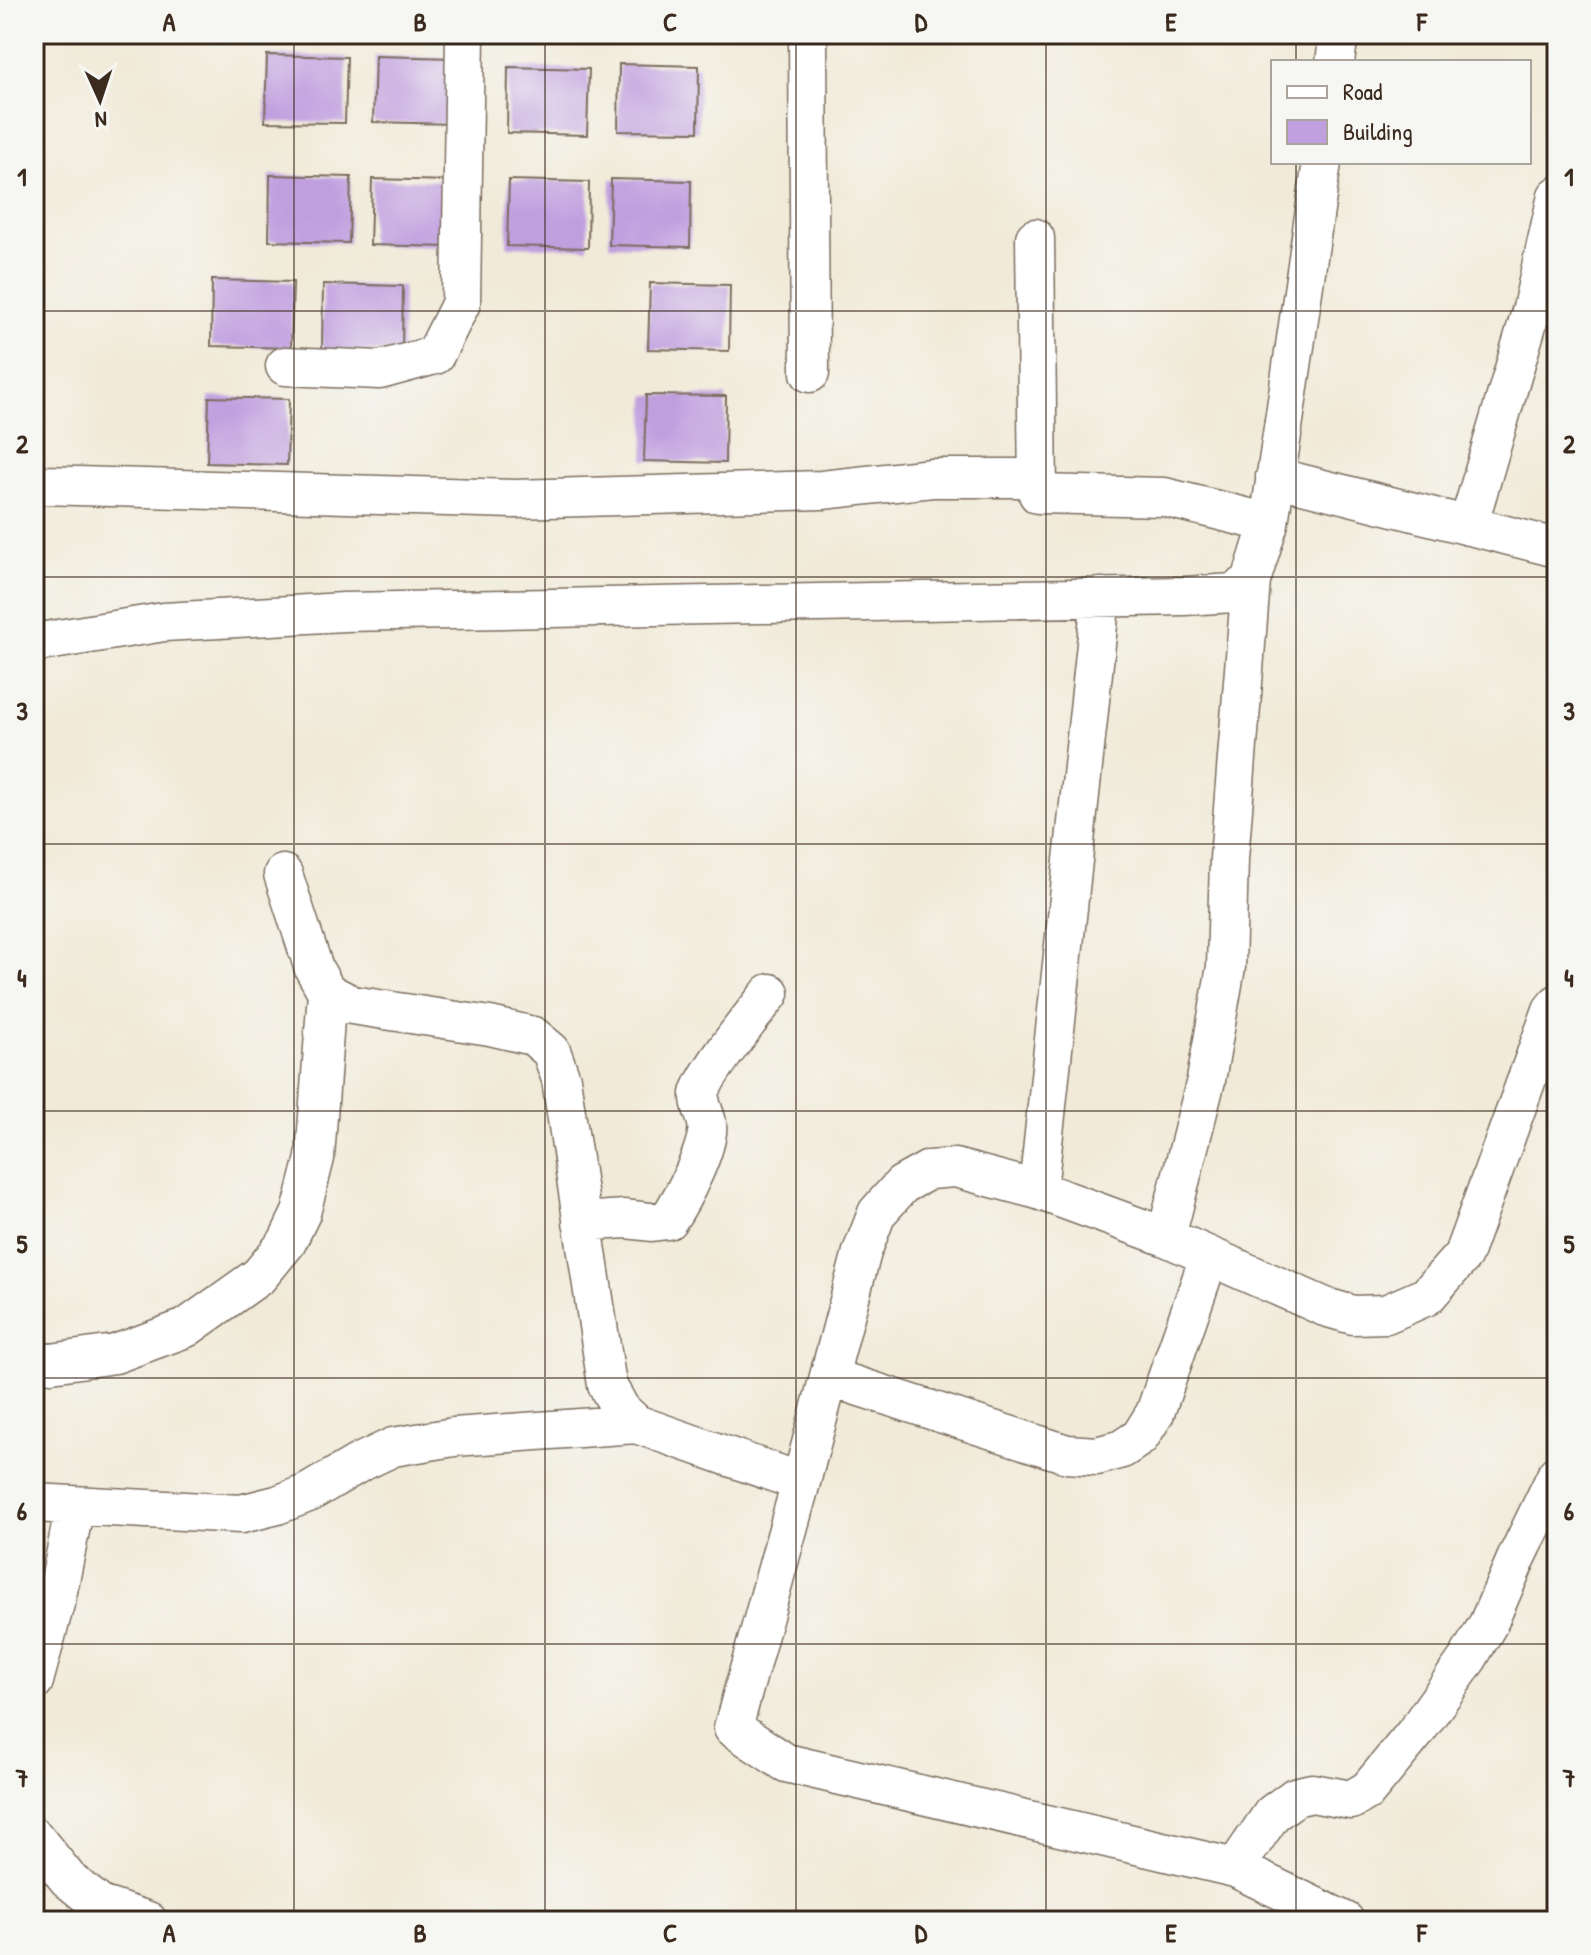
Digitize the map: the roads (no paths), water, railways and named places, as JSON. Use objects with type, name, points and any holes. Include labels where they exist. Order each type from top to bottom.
[{"type":"street","points":[[285,366],[380,370],[435,355],[461,303],[465,34]]},
{"type":"street","points":[[808,34],[810,373]]},
{"type":"street","points":[[1335,60],[1339,34]]},
{"type":"street","points":[[1166,1237],[1206,1080],[1226,967],[1229,859],[1251,581],[1269,523],[1322,164]]},
{"type":"street","points":[[1468,526],[1532,308],[1557,196]]},
{"type":"street","points":[[1035,238],[1038,494],[1164,497],[1269,523]]},
{"type":"street","points":[[1275,477],[1557,548]]},
{"type":"street","points":[[34,482],[43,485],[514,499],[822,490],[932,478],[1038,478]]},
{"type":"street","points":[[34,643],[164,622],[344,612],[1184,596],[1234,593],[1251,581]]},
{"type":"street","points":[[1038,1190],[1101,597]]},
{"type":"street","points":[[283,874],[314,969],[327,992],[352,1005],[490,1026],[533,1036],[551,1051],[561,1079],[607,1385],[621,1410],[636,1424]]},
{"type":"street","points":[[34,1361],[51,1363],[115,1354],[186,1328],[259,1276],[287,1242],[301,1213],[315,1158],[327,992]]},
{"type":"street","points":[[582,1222],[668,1220],[679,1205],[705,1146],[708,1125],[701,1109],[700,1093],[710,1074],[770,993]]},
{"type":"street","points":[[1345,1921],[1235,1868],[786,1763],[733,1728],[862,1252],[877,1213],[902,1185],[929,1170],[955,1168],[1038,1190],[1166,1237],[1325,1307],[1353,1315],[1386,1314],[1427,1296],[1463,1255],[1552,1010],[1557,1004]]},
{"type":"street","points":[[829,1377],[1067,1454],[1097,1456],[1122,1449],[1140,1437],[1155,1413],[1209,1257]]},
{"type":"street","points":[[34,1503],[241,1514],[308,1493],[393,1447],[454,1437],[636,1424],[801,1482]]},
{"type":"street","points":[[1235,1868],[1272,1814],[1295,1797],[1312,1793],[1351,1800],[1368,1790],[1415,1733],[1488,1624],[1557,1474]]},
{"type":"street","points":[[34,1681],[57,1596],[75,1506]]},
{"type":"street","points":[[34,1837],[68,1879],[100,1905],[148,1921]]}]
